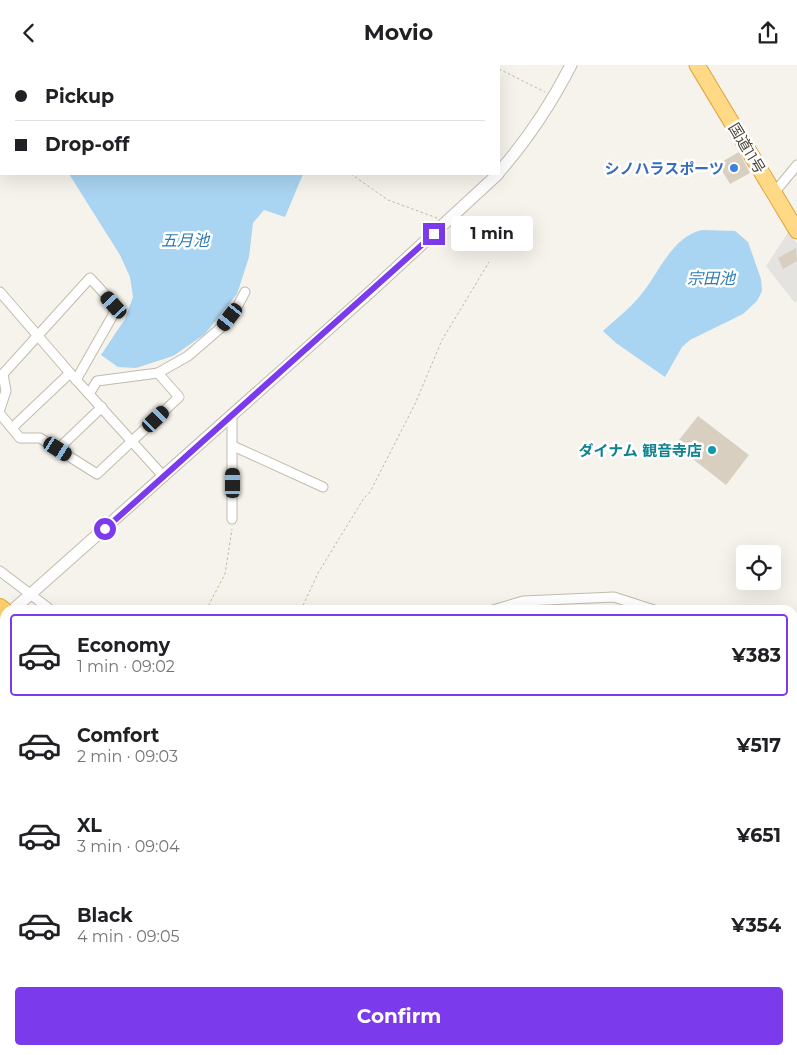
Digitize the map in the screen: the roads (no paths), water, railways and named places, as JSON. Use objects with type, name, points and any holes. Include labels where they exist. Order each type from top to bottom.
[{"type":"highway","name":"国道11号","points":[[697,65],[797,231]]},
{"type":"street","points":[[500,171],[527,138],[555,97],[571,65]]},
{"type":"street","points":[[774,193],[797,165]]},
{"type":"street","points":[[14,605],[31,595],[164,477],[448,222],[496,175]]},
{"type":"street","points":[[0,409],[6,391],[2,375],[90,278],[114,305],[113,315],[73,376],[12,428]]},
{"type":"street","points":[[0,292],[37,336],[164,477]]},
{"type":"street","points":[[89,394],[97,381],[158,373],[188,356],[212,336],[236,309],[245,292]]},
{"type":"street","points":[[0,414],[20,438],[40,438],[97,474],[179,397],[158,373]]},
{"type":"street","points":[[58,449],[102,407]]},
{"type":"street","points":[[232,416],[232,519]]},
{"type":"street","points":[[233,446],[323,487]]},
{"type":"street","points":[[0,571],[44,605]]},
{"type":"street","points":[[510,605],[523,601],[614,597],[639,605]]},
{"type":"water","name":"五月池","points":[[70,175],[303,175],[285,217],[264,210],[253,223],[249,257],[237,294],[205,334],[173,356],[136,368],[118,367],[101,355],[125,319],[133,297],[130,277],[120,255]]},
{"type":"water","name":"宗田池","points":[[702,230],[735,231],[748,242],[761,279],[762,291],[757,301],[743,314],[690,340],[682,347],[665,377],[616,343],[603,331],[640,296],[674,248],[691,234]]},
{"type":"place","name":"シノハラスポーツ","points":[[734,168]]},
{"type":"place","name":"ダイナム 観音寺店","points":[[712,450]]}]
